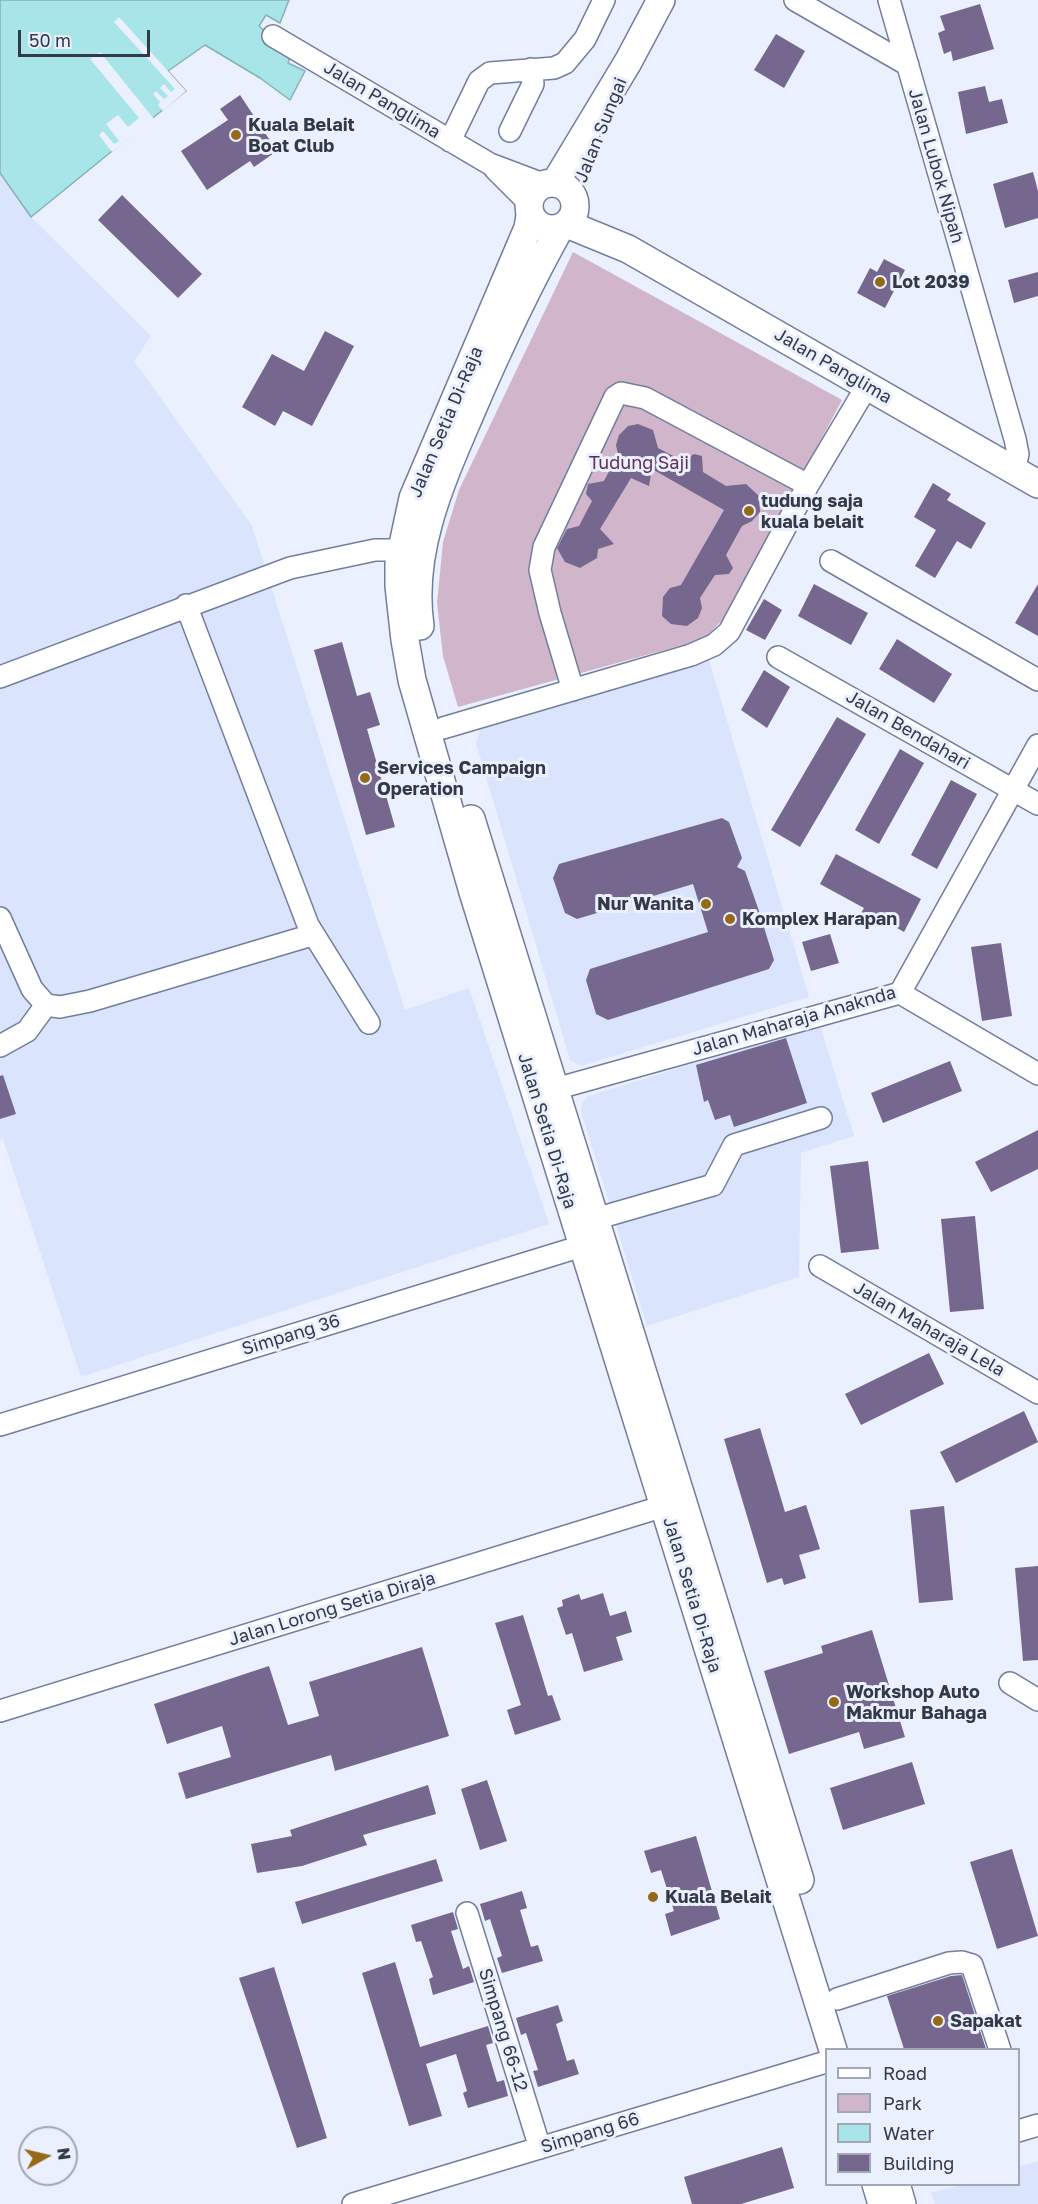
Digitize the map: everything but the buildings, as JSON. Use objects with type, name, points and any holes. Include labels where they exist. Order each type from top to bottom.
[{"type":"main road","name":"Jalan Sungai","points":[[554,205],[661,0]]},
{"type":"main road","name":"Jalan Panglima","points":[[554,205],[1038,484]]},
{"type":"main road","name":"Jalan Setia Di-Raja","points":[[554,205],[528,228],[423,470],[408,515],[401,550],[399,586],[412,680],[473,892],[582,1246],[834,2048]]},
{"type":"main road","name":"Jalan Setia Di-Raja","points":[[554,205],[516,312],[439,489],[426,533],[418,584],[419,622],[443,728],[853,2048]]},
{"type":"main road","points":[[877,2186],[882,2204]]},
{"type":"main road","points":[[897,2186],[902,2204]]},
{"type":"street","points":[[450,141],[479,81],[490,74],[554,68],[565,63],[585,39],[604,0]]},
{"type":"street","points":[[795,0],[908,64]]},
{"type":"street","name":"Jalan Lubok Nipah","points":[[889,0],[1015,439],[1018,454],[1014,470]]},
{"type":"street","name":"Jalan Panglima","points":[[273,36],[490,164],[554,205]]},
{"type":"street","points":[[510,130],[533,84],[531,69]]},
{"type":"street","points":[[443,728],[691,655],[714,645],[729,632],[808,484],[867,386]]},
{"type":"street","points":[[573,690],[540,570],[544,547],[615,397],[621,393],[645,398],[808,484]]},
{"type":"street","points":[[0,677],[290,568],[375,550],[401,550]]},
{"type":"street","points":[[831,561],[1038,680]]},
{"type":"street","points":[[186,606],[312,935],[369,1023]]},
{"type":"street","name":"Jalan Bendahari","points":[[778,657],[1038,804]]},
{"type":"street","name":"Jalan Maharaja Anaknda","points":[[555,1089],[900,993],[1038,745]]},
{"type":"street","points":[[0,918],[32,989],[46,1005],[60,1007],[90,1001],[312,935]]},
{"type":"street","points":[[900,993],[1038,1074]]},
{"type":"street","points":[[0,1046],[27,1031],[46,1005]]},
{"type":"street","points":[[596,1219],[713,1185],[734,1145],[820,1118]]},
{"type":"street","name":"Simpang 36","points":[[0,1425],[582,1246]]},
{"type":"street","name":"Jalan Maharaja Lela","points":[[820,1266],[1038,1393]]},
{"type":"street","name":"Jalan Lorong Setia Diraja","points":[[0,1711],[664,1506]]},
{"type":"street","points":[[1010,1683],[1038,1700]]},
{"type":"street","name":"Simpang 66-12","points":[[466,1913],[540,2148]]},
{"type":"street","points":[[837,1999],[949,1963],[962,1962],[972,1965],[1000,2048]]},
{"type":"street","name":"Simpang 66","points":[[353,2204],[825,2062]]},
{"type":"shaded area","points":[[0,173],[31,217],[151,336],[134,361],[252,526],[405,1010],[469,988],[549,1224],[81,1377],[3,1139],[0,1140]]},
{"type":"shaded area","points":[[709,660],[809,997],[581,1066],[570,1060],[476,743],[481,727]]},
{"type":"shaded area","points":[[820,1025],[854,1136],[801,1153],[799,1277],[647,1326],[581,1111],[582,1103],[588,1096]]},
{"type":"shaded area","points":[[1038,2161],[1038,2204],[935,2204],[931,2193],[957,2186],[1020,2186],[1020,2167]]},
{"type":"green space","name":"Tudung Saji","points":[[573,252],[842,400],[729,613],[704,639],[458,707],[443,656],[437,603],[443,542],[459,490]]},
{"type":"water","points":[[0,0],[289,0],[280,23],[266,15],[259,26],[291,54],[288,63],[305,71],[290,100],[260,78],[205,45],[168,71],[186,91],[31,217],[0,173]]},
{"type":"pier","points":[[119,17],[186,91],[163,111],[158,105],[160,102],[153,94],[156,91],[164,99],[168,96],[160,88],[164,84],[171,92],[175,89],[114,22]]},
{"type":"pier","points":[[100,52],[154,119],[112,152],[99,135],[103,131],[114,144],[119,141],[106,124],[118,115],[128,127],[139,118],[90,59]]},
{"type":"place","name":"Kuala Belait Boat Club","points":[[236,135]]},
{"type":"place","name":"Lot 2039","points":[[880,282]]},
{"type":"place","name":"tudung saja kuala belait","points":[[749,511]]},
{"type":"place","name":"Services Campaign Operation","points":[[365,778]]},
{"type":"place","name":"Nur Wanita","points":[[706,904]]},
{"type":"place","name":"Komplex Harapan","points":[[730,919]]},
{"type":"place","name":"Workshop Auto Makmur Bahaga","points":[[834,1702]]},
{"type":"place","name":"Kuala Belait","points":[[653,1897]]},
{"type":"place","name":"Sapakat","points":[[938,2021]]}]
